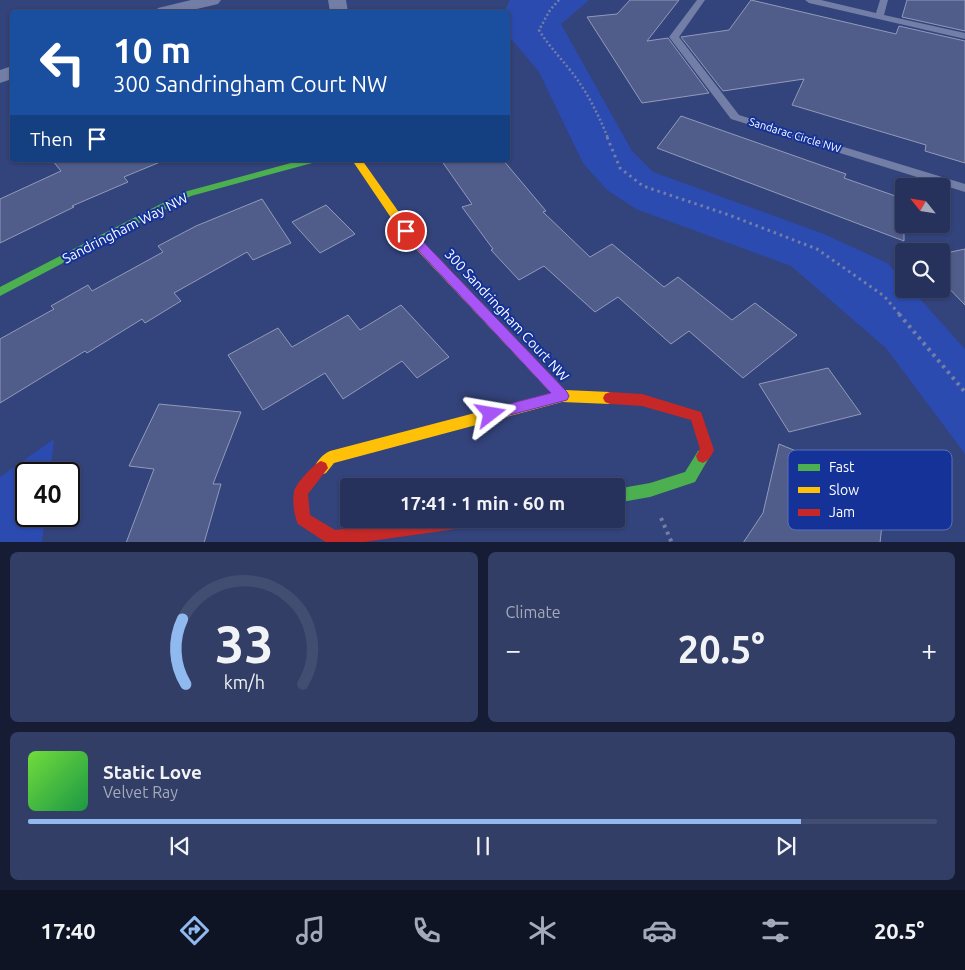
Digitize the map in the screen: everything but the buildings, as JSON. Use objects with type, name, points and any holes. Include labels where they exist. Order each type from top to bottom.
[{"type":"street","points":[[172,10],[212,0]]},
{"type":"street","name":"Sandringham Way NW","points":[[0,292],[188,194],[306,162]]},
{"type":"street","name":"300 Sandringham Court NW","points":[[358,162],[406,231],[562,396]]},
{"type":"street","name":"300 Sandringham Court NW","points":[[409,528],[334,538],[303,519],[301,492],[330,458],[562,396],[642,400],[696,416],[708,450],[690,477],[650,490],[625,494]]},
{"type":"lane","name":"Sandarac Circle NW","points":[[701,0],[674,38],[735,117],[965,188]]},
{"type":"lane","points":[[809,0],[851,5],[879,16],[965,36]]},
{"type":"lane","points":[[879,16],[884,0]]},
{"type":"path","points":[[559,0],[550,10],[539,30],[547,44],[570,70],[594,105],[620,168],[643,186],[729,215],[817,248],[884,296],[965,392]]},
{"type":"shaded area","points":[[510,0],[589,0],[561,24],[632,151],[653,172],[824,234],[887,263],[895,271],[895,298],[919,298],[965,349],[965,454],[886,348],[791,266],[636,209],[607,190],[583,163],[539,72],[510,37],[510,10],[505,10]]},
{"type":"shaded area","points":[[54,439],[51,462],[21,462]]},
{"type":"shaded area","points":[[15,466],[15,527],[44,527],[42,542],[0,542],[0,477]]},
{"type":"traffic: fast","points":[[0,292],[188,194],[306,162]]},
{"type":"traffic: fast","points":[[625,494],[650,490],[690,477],[703,456]]},
{"type":"traffic: slow","points":[[358,162],[406,231],[562,396]]},
{"type":"traffic: slow","points":[[321,468],[330,458],[562,396],[610,398]]},
{"type":"traffic: jam","points":[[610,398],[642,400],[696,416],[707,450],[703,456]]},
{"type":"traffic: jam","points":[[321,468],[301,492],[303,519],[334,538],[409,528]]},
{"type":"route","points":[[406,231],[562,396],[491,414]]}]
